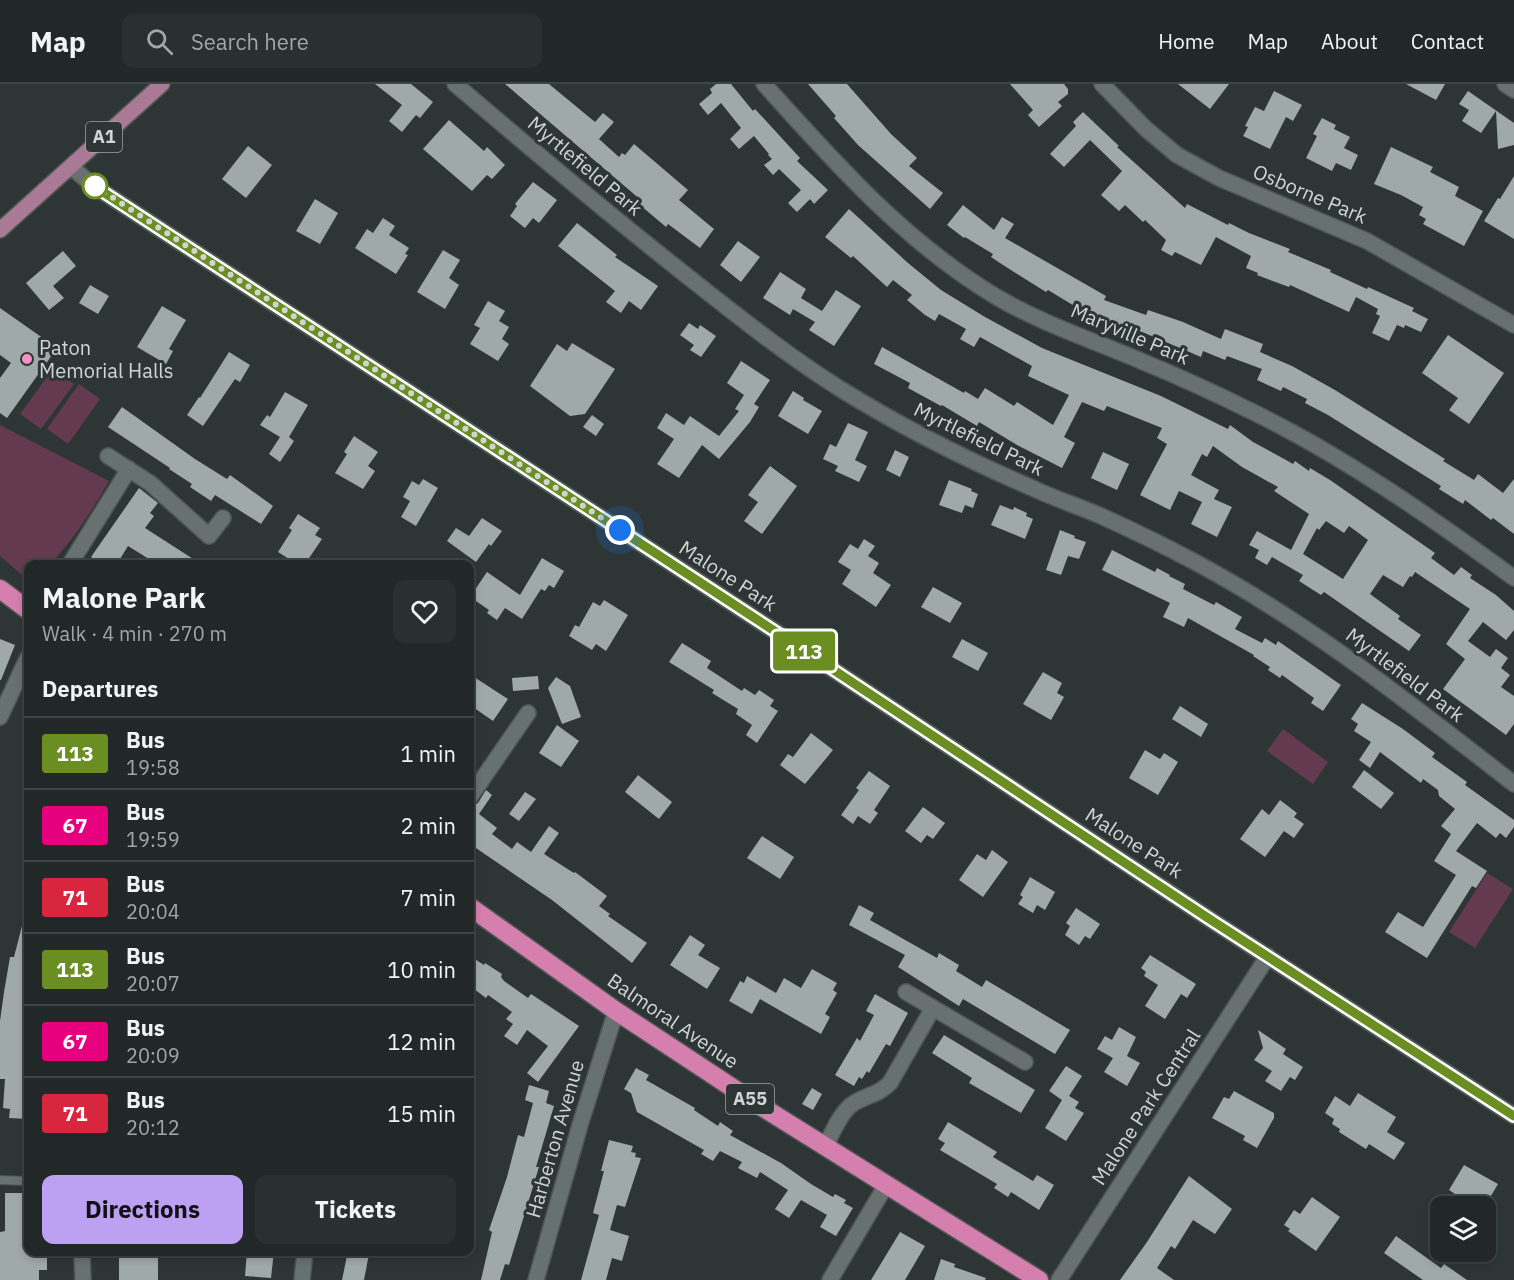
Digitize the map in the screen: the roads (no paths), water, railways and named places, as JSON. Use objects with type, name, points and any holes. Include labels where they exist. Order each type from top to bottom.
[{"type":"highway","points":[[0,589],[24,607]]},
{"type":"highway","name":"Balmoral Avenue","points":[[474,910],[616,1011],[1031,1278]]},
{"type":"main road","name":"A1","points":[[0,230],[162,84]]},
{"type":"street","name":"Myrtlefield Park","points":[[455,84],[592,200],[704,290],[777,347],[840,389],[903,426],[1030,487],[1101,516],[1193,561],[1259,599],[1325,642],[1514,784]]},
{"type":"street","name":"Maryville Park","points":[[764,84],[867,196],[945,261],[995,296],[1063,329],[1185,381],[1309,441],[1395,493],[1514,578]]},
{"type":"street","name":"Osborne Park","points":[[1102,84],[1146,129],[1177,155],[1219,178],[1367,241],[1514,325]]},
{"type":"street","points":[[1505,84],[1514,90]]},
{"type":"street","name":"Malone Park","points":[[71,167],[94,186],[1514,1116]]},
{"type":"street","points":[[108,456],[150,483],[209,536],[223,518]]},
{"type":"street","points":[[73,560],[129,470]]},
{"type":"street","points":[[0,717],[24,666]]},
{"type":"street","points":[[474,790],[528,713]]},
{"type":"street","name":"Malone Park Central","points":[[1059,1280],[1268,956]]},
{"type":"street","points":[[906,992],[1025,1062]]},
{"type":"street","points":[[825,1146],[844,1112],[854,1103],[882,1092],[890,1083],[933,1008]]},
{"type":"street","name":"Harberton Avenue","points":[[536,1280],[580,1125],[616,1011]]},
{"type":"street","points":[[830,1280],[886,1185]]},
{"type":"street","points":[[82,1256],[83,1280]]},
{"type":"street","points":[[302,1280],[304,1256]]},
{"type":"lane","points":[[0,1180],[24,1180]]},
{"type":"place","name":"Paton Memorial Halls","points":[[27,359]]}]
